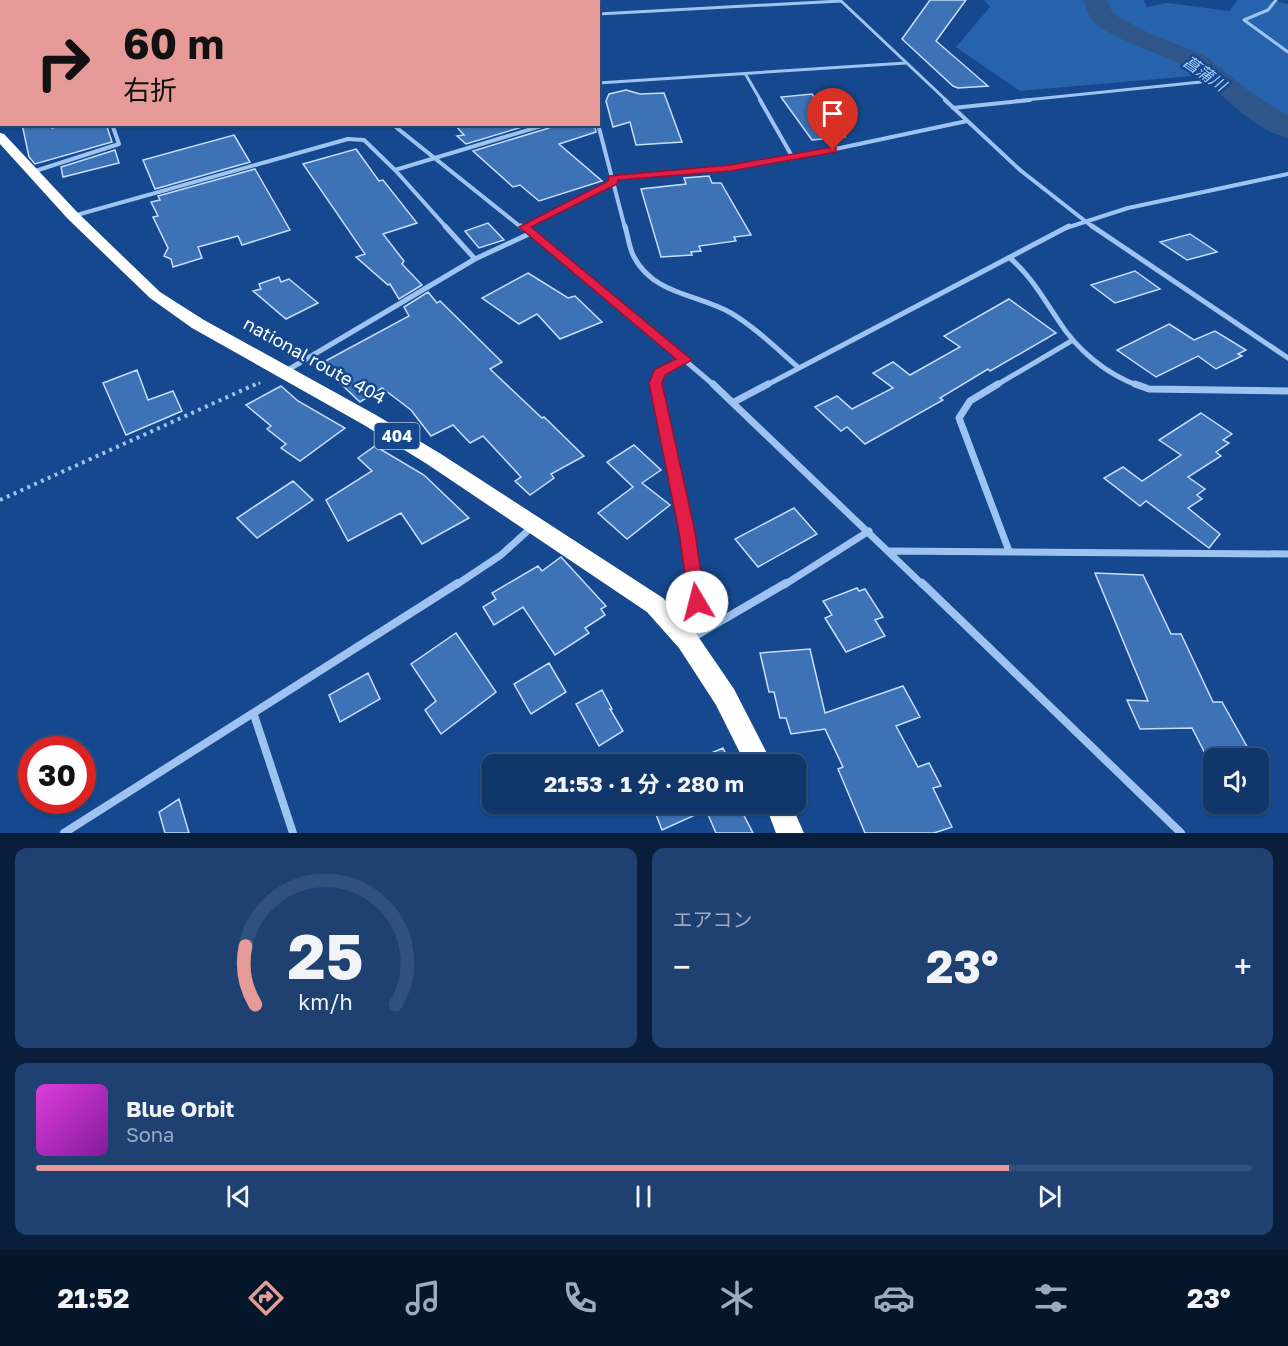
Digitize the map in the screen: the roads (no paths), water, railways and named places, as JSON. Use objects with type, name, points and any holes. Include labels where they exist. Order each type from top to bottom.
[{"type":"highway","name":"national route 404","points":[[0,137],[73,216],[155,295],[198,324],[434,459],[655,605],[687,640],[725,697],[754,754]]},
{"type":"highway","points":[[782,814],[790,833]]},
{"type":"street","points":[[600,14],[729,4],[840,0],[967,122],[1056,200],[1288,358]]},
{"type":"street","points":[[1276,0],[1268,10],[1244,20],[1288,52]]},
{"type":"street","points":[[600,83],[906,63]]},
{"type":"street","points":[[746,75],[792,158]]},
{"type":"street","points":[[953,108],[1201,82]]},
{"type":"street","points":[[524,227],[613,180],[730,168],[792,158],[967,122]]},
{"type":"street","points":[[32,172],[119,144],[113,126]]},
{"type":"street","points":[[395,126],[524,227],[734,402],[1181,833]]},
{"type":"street","points":[[395,170],[541,126]]},
{"type":"street","points":[[599,126],[633,256],[644,271],[661,286],[729,312],[747,324],[799,368]]},
{"type":"street","points":[[73,216],[348,139],[364,140],[395,170],[475,259]]},
{"type":"street","points":[[734,402],[1010,258],[1055,232],[1084,220],[1135,206],[1288,174]]},
{"type":"street","points":[[284,372],[475,259],[531,233]]},
{"type":"street","points":[[1010,258],[1026,270],[1072,340],[1131,385],[1149,389],[1288,391]]},
{"type":"street","points":[[1009,551],[959,418],[970,401],[1072,340]]},
{"type":"street","points":[[686,360],[660,372],[656,383],[687,532],[697,602],[687,640]]},
{"type":"street","points":[[64,833],[254,715],[501,555],[534,526]]},
{"type":"street","points":[[687,640],[780,587],[869,531]]},
{"type":"street","points":[[890,551],[1288,554]]},
{"type":"street","points":[[254,715],[293,833]]},
{"type":"waterway","name":"菖蒲川","points":[[1095,0],[1103,18],[1138,37],[1197,63],[1240,98],[1288,129]]}]
